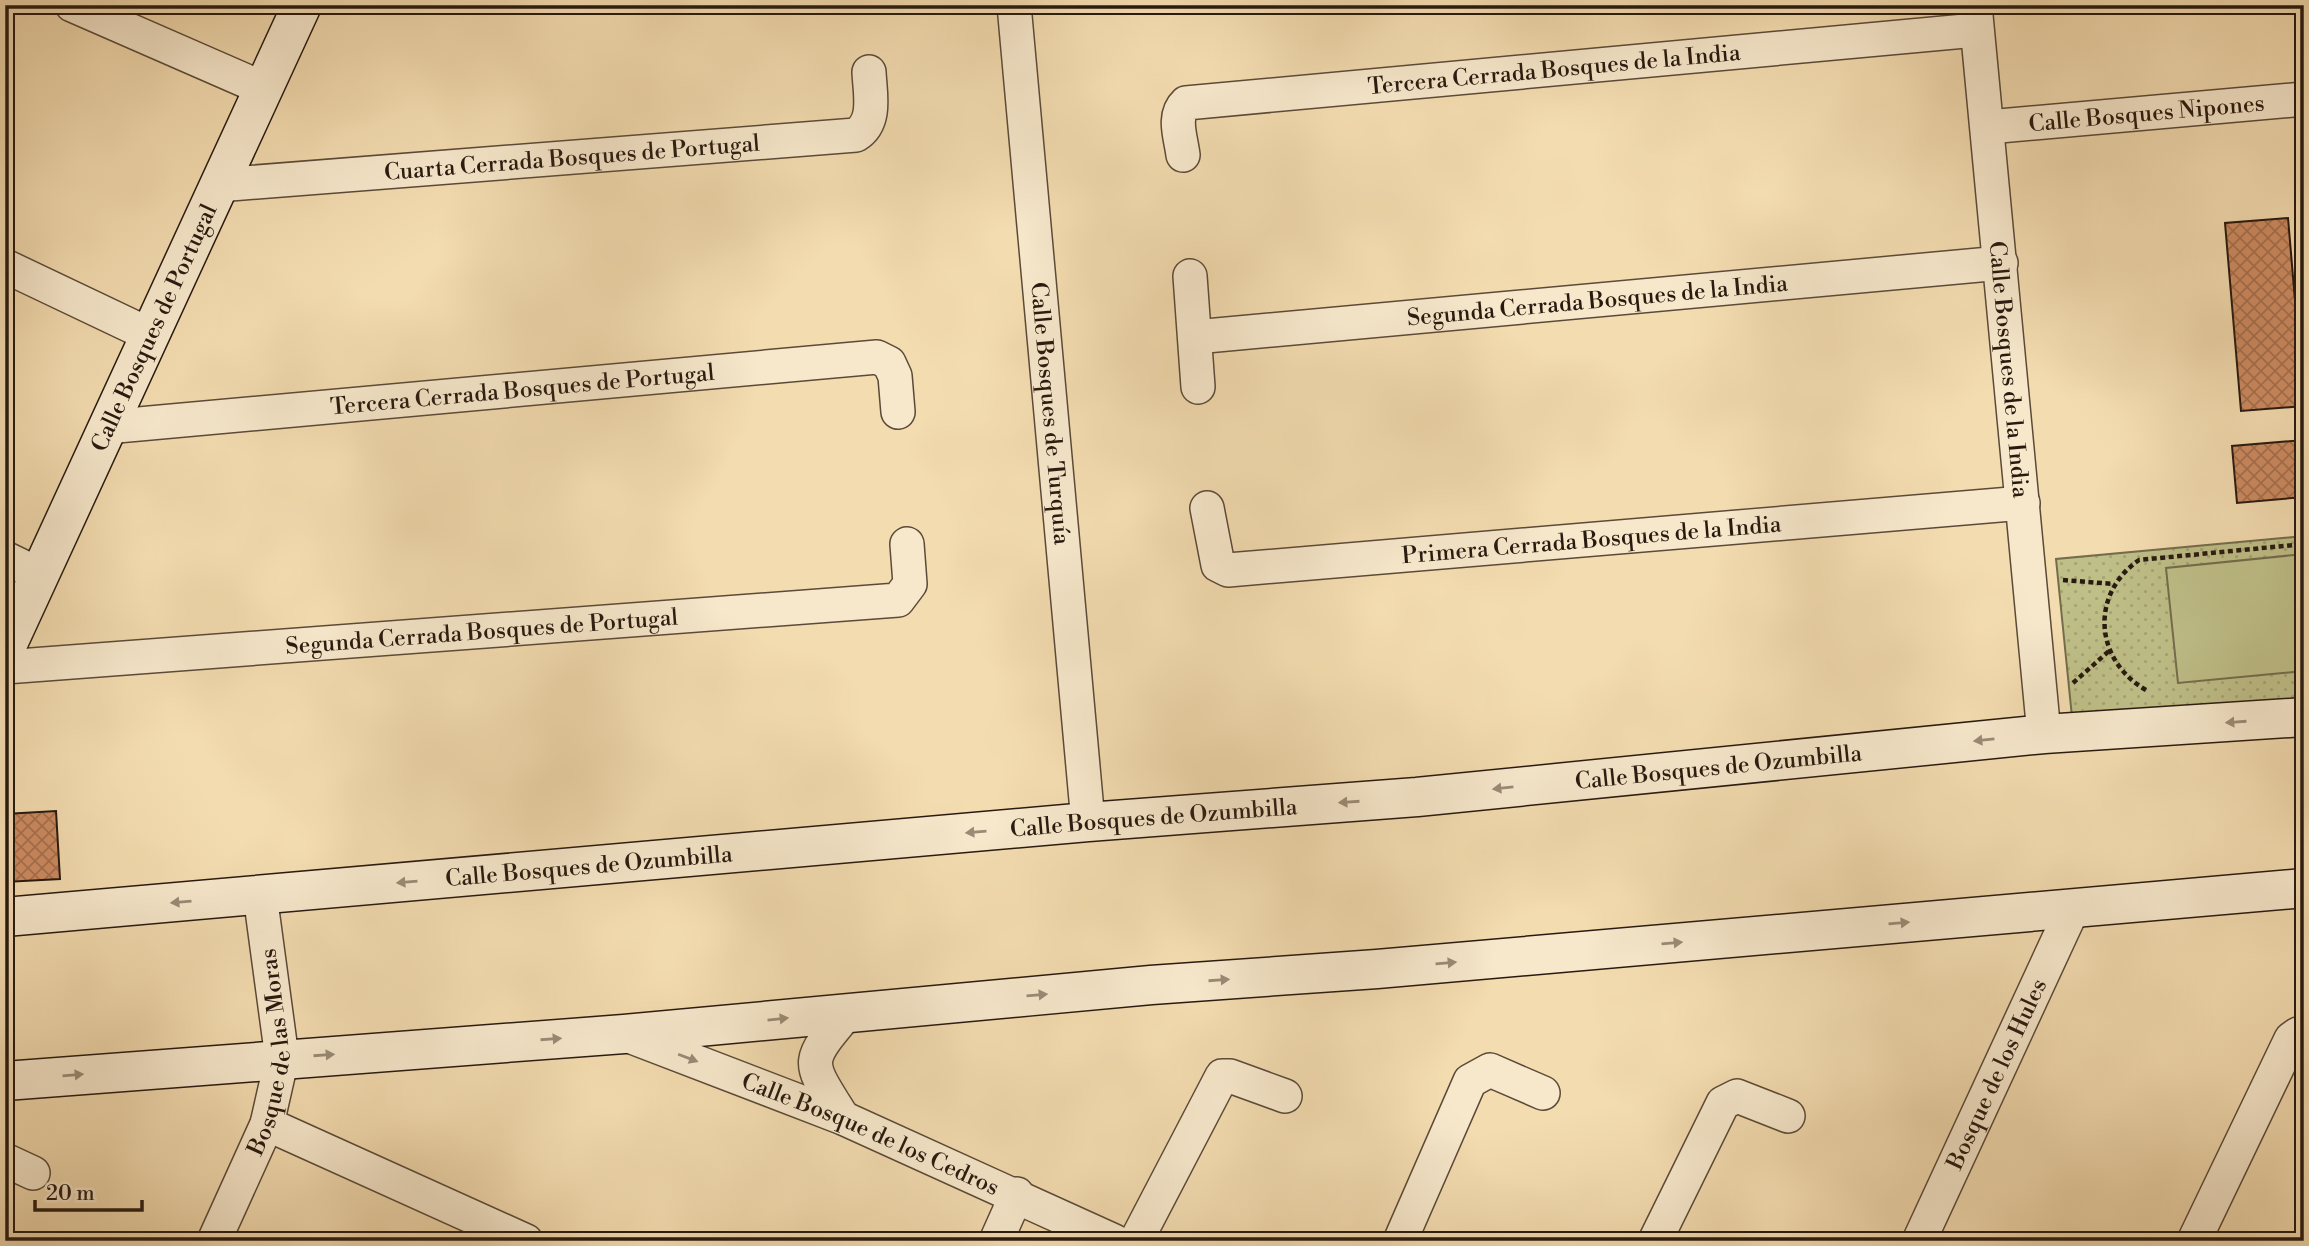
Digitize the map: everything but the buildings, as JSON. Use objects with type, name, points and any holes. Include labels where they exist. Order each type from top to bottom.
[{"type":"main road","name":"Calle Bosques de Portugal","points":[[5,650],[22,566],[106,428],[302,5]]},
{"type":"main road","name":"Calle Bosques de Ozumbilla","points":[[5,917],[1088,822],[1417,797],[2044,734],[2304,717]]},
{"type":"main road","points":[[5,1081],[624,1034],[848,1012],[2304,888]]},
{"type":"street","points":[[72,5],[262,88]]},
{"type":"street","name":"Calle Bosques de Turquía","points":[[1014,5],[1088,822]]},
{"type":"street","name":"Calle Bosques de la India","points":[[1975,18],[1988,127],[2044,734]]},
{"type":"street","name":"Tercera Cerrada Bosques de la India","points":[[1183,155],[1178,118],[1179,109],[1186,103],[1975,18]]},
{"type":"street","name":"Cuarta Cerrada Bosques de Portugal","points":[[218,185],[856,135],[866,129],[870,120],[869,72]]},
{"type":"street","name":"Calle Bosques Nipones","points":[[1988,127],[2304,99]]},
{"type":"street","name":"Segunda Cerrada Bosques de la India","points":[[1195,337],[2001,263]]},
{"type":"street","points":[[5,266],[148,334]]},
{"type":"street","points":[[1191,276],[1198,387]]},
{"type":"street","name":"Tercera Cerrada Bosques de Portugal","points":[[106,428],[877,357],[889,363],[895,376],[898,412]]},
{"type":"street","name":"Primera Cerrada Bosques de la India","points":[[1206,508],[1213,553],[1218,565],[1228,570],[2023,503]]},
{"type":"street","name":"Segunda Cerrada Bosques de Portugal","points":[[5,667],[898,600],[910,584],[907,544]]},
{"type":"street","name":"Bosque de las Moras","points":[[214,1241],[267,1124],[282,1058],[260,895]]},
{"type":"street","name":"Bosque de los Hules","points":[[1919,1241],[2073,908]]},
{"type":"street","points":[[843,1118],[820,1080],[815,1063],[817,1048],[848,1012]]},
{"type":"street","name":"Calle Bosque de los Cedros","points":[[624,1034],[843,1118],[1017,1194],[1114,1241]]},
{"type":"street","points":[[2194,1241],[2291,1039],[2298,1034],[2304,1035]]},
{"type":"street","points":[[1401,1241],[1470,1081],[1490,1070],[1543,1093]]},
{"type":"street","points":[[1136,1241],[1222,1076],[1230,1076],[1284,1096]]},
{"type":"street","points":[[1655,1241],[1728,1097],[1737,1096],[1788,1116]]},
{"type":"street","points":[[267,1124],[526,1241]]},
{"type":"street","points":[[996,1241],[1017,1194]]},
{"type":"path","points":[[2155,694],[2123,670],[2109,651],[2103,627],[2104,604],[2114,584],[2139,560],[2304,544]]},
{"type":"path","points":[[2030,577],[2114,584]]},
{"type":"green space","points":[[2304,536],[2304,698],[2072,717],[2056,559]]},
{"type":"green space","points":[[2304,554],[2304,671],[2178,683],[2166,568]]}]
